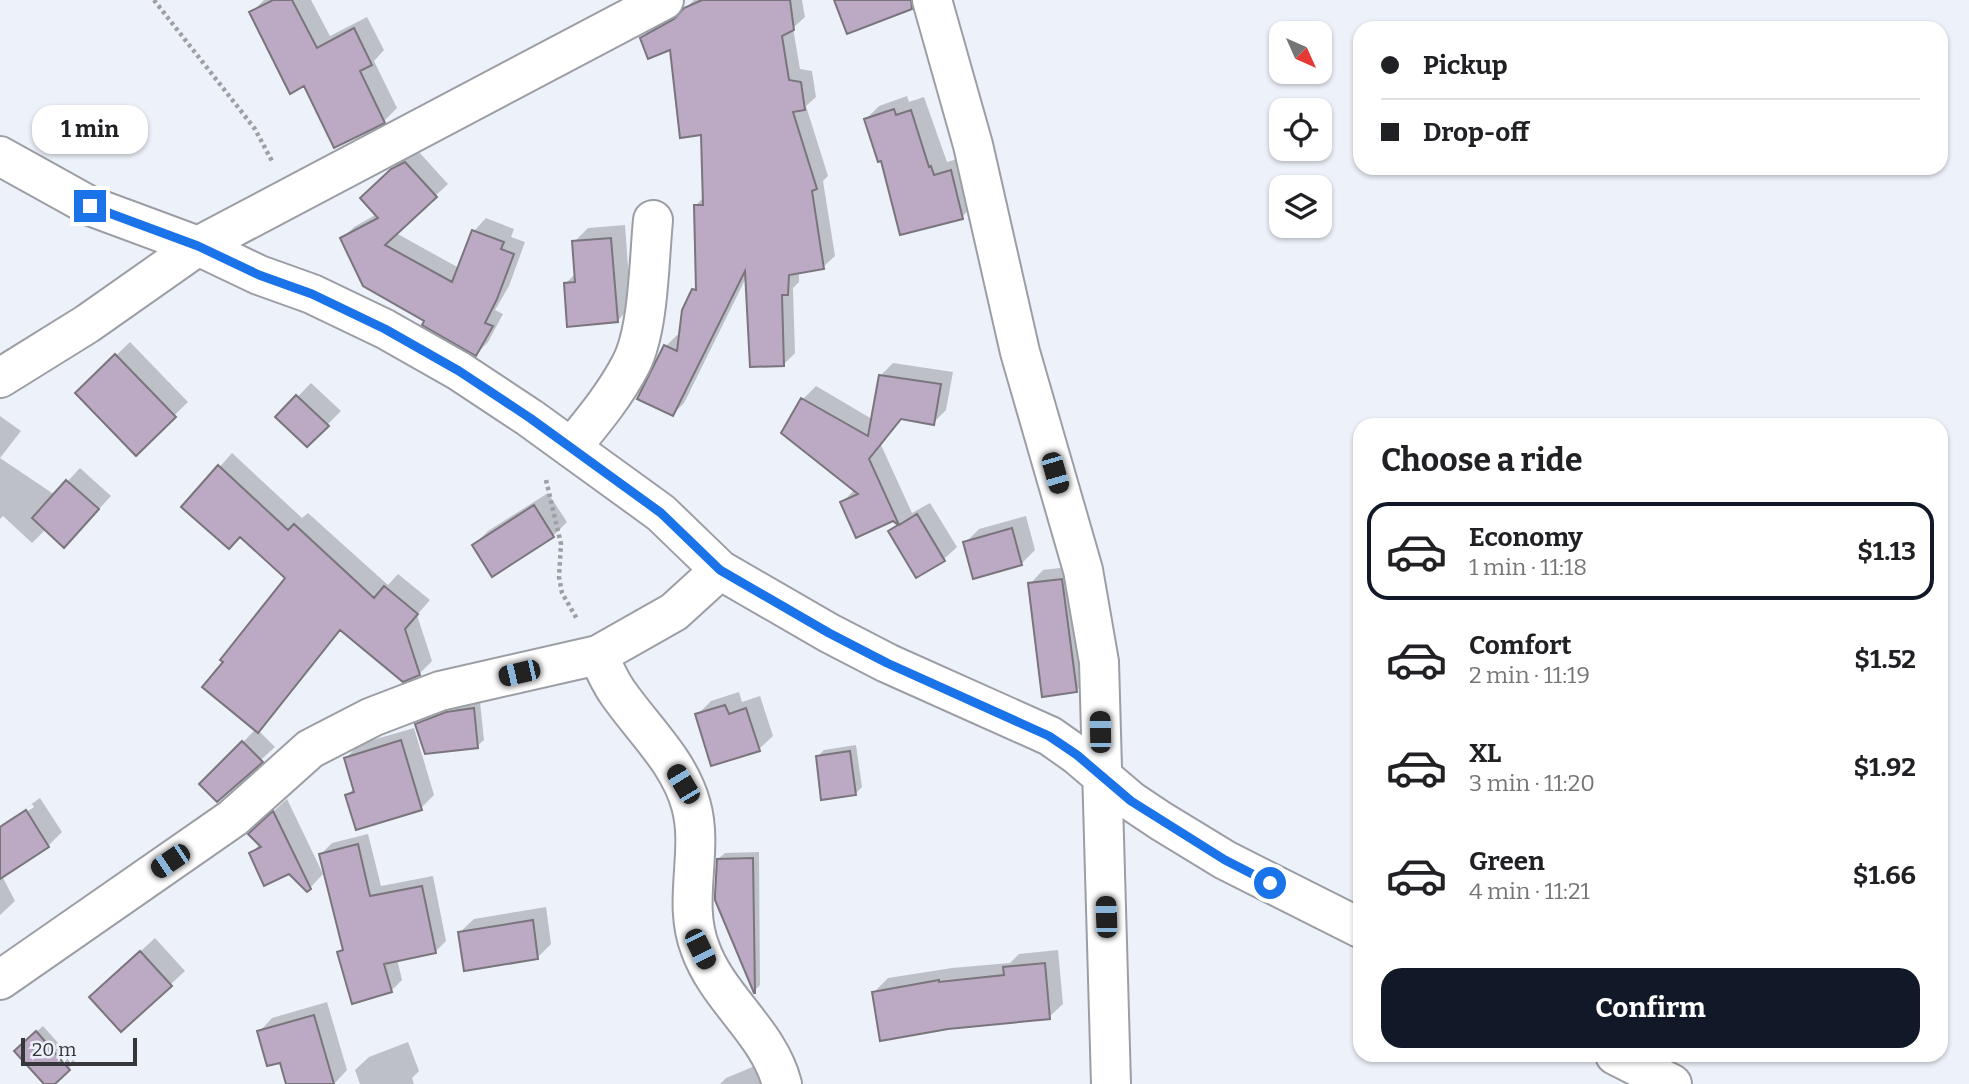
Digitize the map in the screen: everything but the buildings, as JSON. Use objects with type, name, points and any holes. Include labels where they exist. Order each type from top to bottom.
[{"type":"street","points":[[3,372],[87,324],[198,246],[664,0]]},
{"type":"street","points":[[932,0],[973,145],[1020,352],[1083,570],[1099,662],[1111,1084]]},
{"type":"street","points":[[0,156],[90,206],[198,246],[259,275],[312,294],[385,329],[459,371],[530,418],[661,513],[720,570],[887,663],[1049,736],[1077,755],[1131,801],[1225,860],[1353,924]]},
{"type":"street","points":[[571,448],[606,404],[632,362],[644,315],[653,220]]},
{"type":"street","points":[[0,981],[233,818],[310,749],[372,717],[440,691],[598,655],[674,612],[720,570]]},
{"type":"street","points":[[598,655],[615,691],[668,758],[683,784],[691,806],[695,835],[692,924],[700,949],[711,972],[775,1060],[782,1084]]},
{"type":"street","points":[[1629,1062],[1672,1084]]},
{"type":"path","points":[[154,0],[255,128],[290,196]]},
{"type":"path","points":[[530,418],[559,533],[559,577],[562,593],[598,655]]},
{"type":"route","points":[[90,206],[198,246],[259,275],[312,294],[385,329],[459,371],[530,418],[661,513],[720,570],[887,663],[943,690],[999,711],[1049,736],[1077,755],[1131,801],[1161,821],[1225,860],[1270,883]]}]
